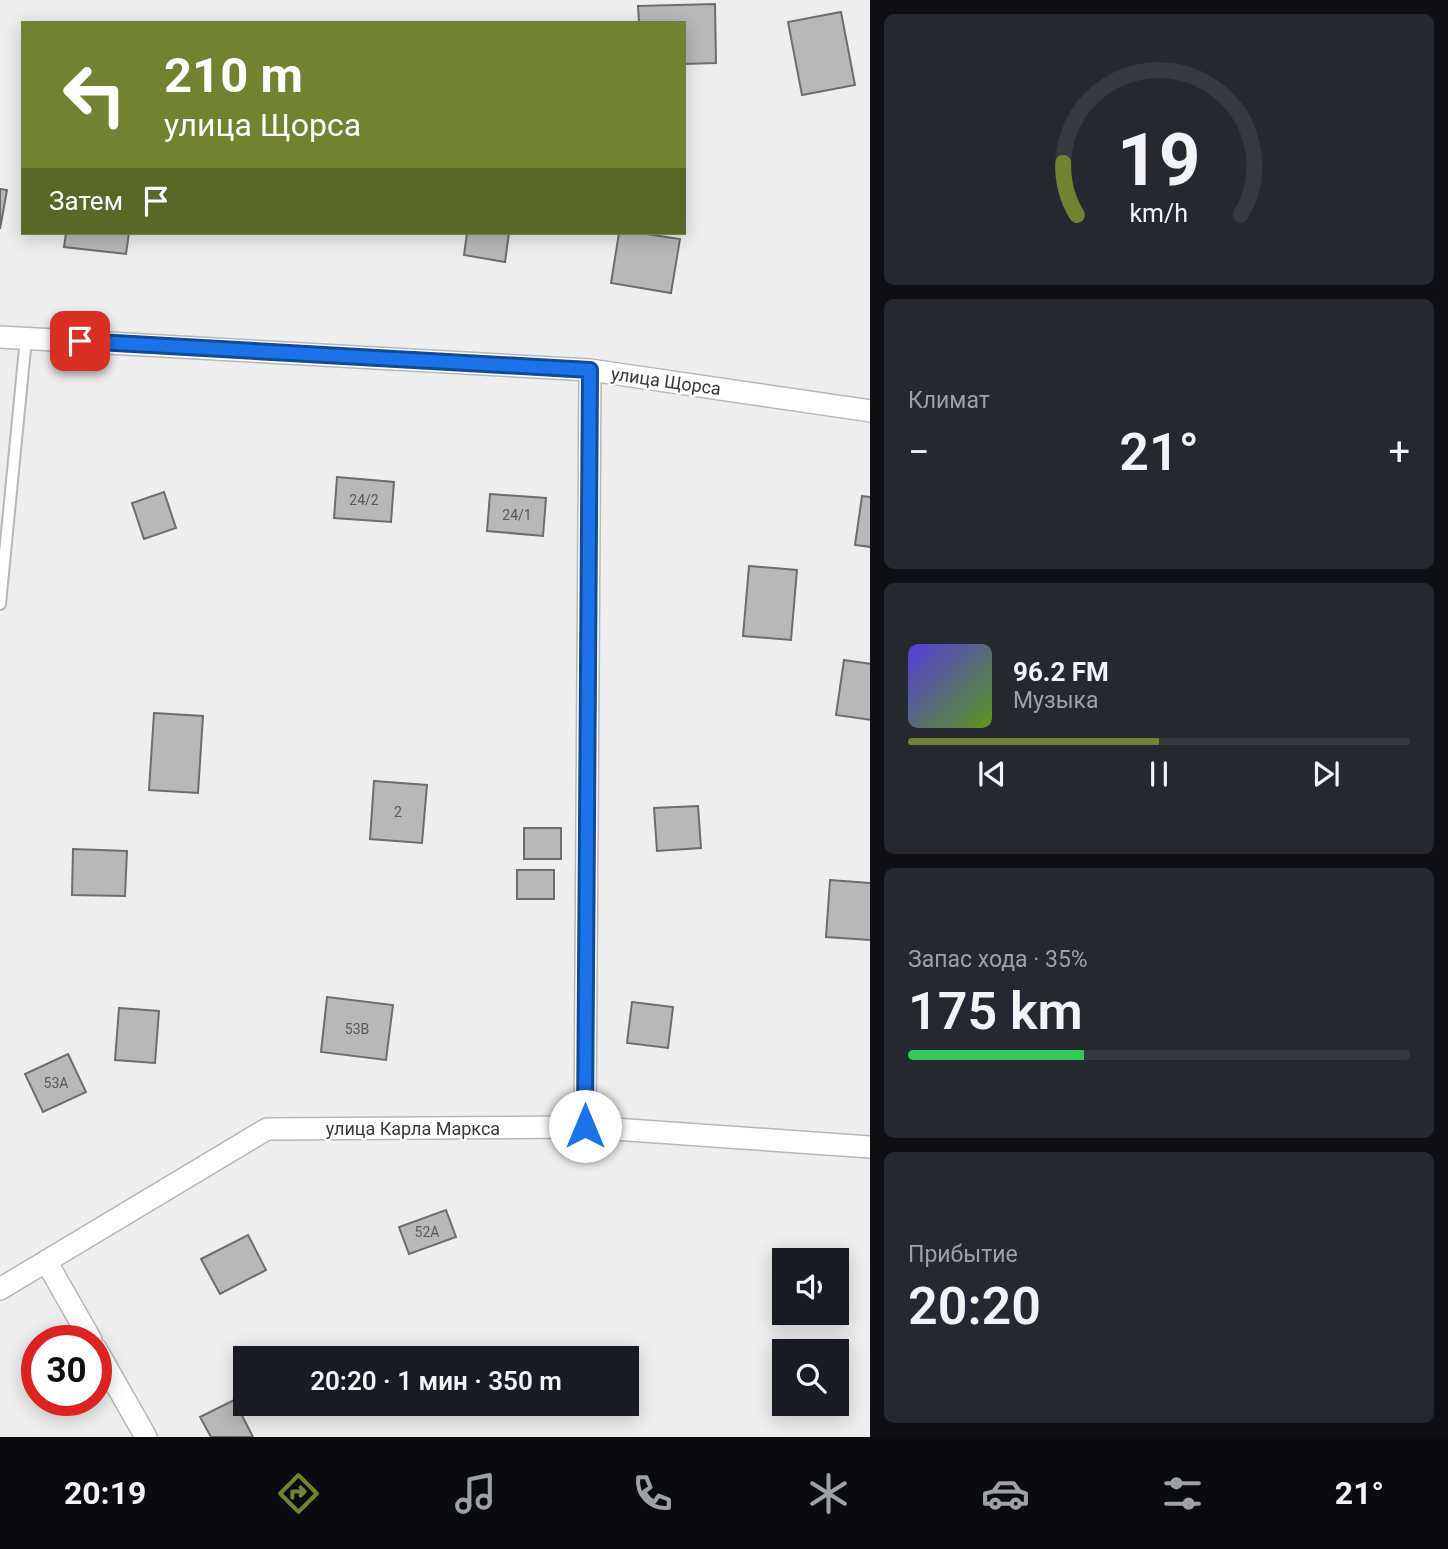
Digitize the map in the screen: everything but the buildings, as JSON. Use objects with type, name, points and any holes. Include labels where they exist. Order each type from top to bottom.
[{"type":"street","name":"улица Щорса","points":[[0,337],[590,370],[870,411]]},
{"type":"street","points":[[585,1126],[590,370]]},
{"type":"street","name":"улица Карла Маркса","points":[[0,1289],[267,1129],[585,1126],[870,1147]]},
{"type":"street","points":[[46,1261],[83,1325]]},
{"type":"street","points":[[112,1377],[146,1437]]},
{"type":"lane","points":[[0,604],[26,338]]},
{"type":"route","points":[[80,341],[590,370],[585,1126]]}]
